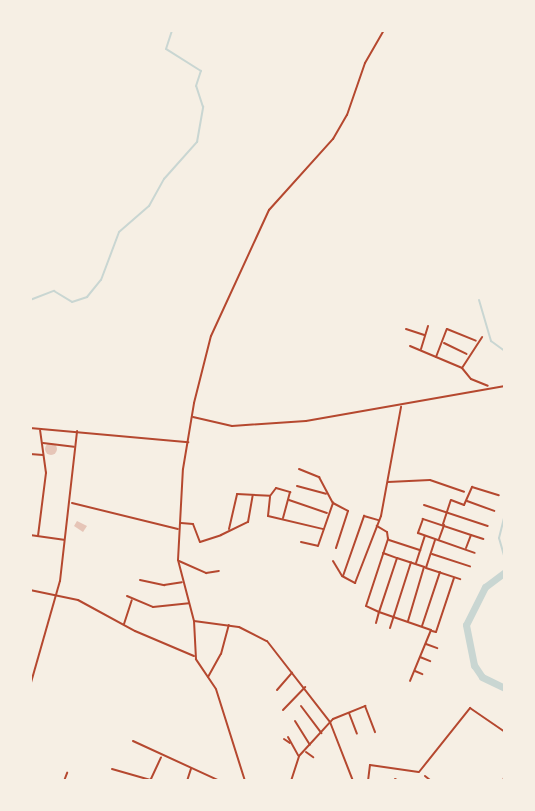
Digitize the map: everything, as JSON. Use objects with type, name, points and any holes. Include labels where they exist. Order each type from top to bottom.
[{"type":"street","points":[[245,781],[216,689],[195,656],[194,621],[178,560],[192,417],[211,336],[269,209],[333,139],[347,115],[365,63],[384,30]]},
{"type":"street","points":[[421,350],[428,326]]},
{"type":"street","points":[[406,329],[425,335]]},
{"type":"street","points":[[436,357],[448,329],[476,341]]},
{"type":"street","points":[[462,368],[468,354],[481,337]]},
{"type":"street","points":[[442,342],[468,354]]},
{"type":"street","points":[[410,346],[462,368],[471,379],[489,386]]},
{"type":"street","points":[[192,417],[244,426],[343,417],[489,386],[505,386]]},
{"type":"street","points":[[333,561],[342,576],[356,581],[379,520],[401,405]]},
{"type":"street","points":[[30,428],[188,442]]},
{"type":"street","points":[[38,537],[45,486],[40,429]]},
{"type":"street","points":[[30,686],[57,592],[77,431]]},
{"type":"street","points":[[42,443],[75,448]]},
{"type":"street","points":[[30,454],[44,455]]},
{"type":"street","points":[[299,470],[319,477],[333,502],[348,511],[336,548]]},
{"type":"street","points":[[387,482],[430,480],[464,492]]},
{"type":"street","points":[[297,486],[327,494]]},
{"type":"street","points":[[408,622],[451,500],[464,505],[472,486],[499,495]]},
{"type":"street","points":[[283,518],[290,492],[276,488],[270,496],[266,514],[323,529]]},
{"type":"street","points":[[180,523],[193,524],[200,542],[248,522],[253,494]]},
{"type":"street","points":[[229,529],[234,496],[270,496]]},
{"type":"street","points":[[289,500],[328,513]]},
{"type":"street","points":[[466,500],[494,511]]},
{"type":"street","points":[[301,542],[318,546],[333,502]]},
{"type":"street","points":[[70,503],[179,530]]},
{"type":"street","points":[[424,505],[488,526]]},
{"type":"street","points":[[342,576],[364,516],[379,520]]},
{"type":"street","points":[[475,553],[418,533],[423,519],[482,539]]},
{"type":"street","points":[[377,526],[387,532],[388,539],[366,606],[436,632],[454,577]]},
{"type":"street","points":[[30,535],[65,541]]},
{"type":"street","points":[[466,550],[471,535]]},
{"type":"street","points":[[415,564],[425,536]]},
{"type":"street","points":[[388,539],[420,550]]},
{"type":"street","points":[[383,552],[460,579]]},
{"type":"street","points":[[431,553],[470,566]]},
{"type":"street","points":[[376,623],[397,558]]},
{"type":"street","points":[[178,560],[205,573],[219,571]]},
{"type":"street","points":[[390,628],[411,562]]},
{"type":"street","points":[[422,627],[440,572]]},
{"type":"street","points":[[140,580],[164,585],[184,582]]},
{"type":"street","points":[[30,590],[57,592],[195,656]]},
{"type":"street","points":[[127,596],[132,600],[159,607],[190,603]]},
{"type":"street","points":[[124,625],[132,600]]},
{"type":"street","points":[[194,621],[229,625],[259,635],[305,686],[330,722],[353,781]]},
{"type":"street","points":[[207,678],[221,654],[229,625]]},
{"type":"street","points":[[410,681],[431,630]]},
{"type":"street","points":[[425,644],[437,648]]},
{"type":"street","points":[[419,657],[430,661]]},
{"type":"street","points":[[30,670],[34,672]]},
{"type":"street","points":[[414,671],[422,674]]},
{"type":"street","points":[[277,690],[293,672]]},
{"type":"street","points":[[283,710],[305,686]]},
{"type":"street","points":[[301,706],[321,734]]},
{"type":"street","points":[[291,781],[299,756],[330,722],[366,707],[375,732]]},
{"type":"street","points":[[368,781],[370,765],[419,772],[470,708],[505,732]]},
{"type":"street","points":[[349,713],[358,734]]},
{"type":"street","points":[[295,721],[310,746]]},
{"type":"street","points":[[288,737],[299,756]]},
{"type":"street","points":[[284,739],[291,743]]},
{"type":"street","points":[[133,741],[220,781]]},
{"type":"street","points":[[305,751],[313,757]]},
{"type":"street","points":[[112,769],[150,780],[161,755]]},
{"type":"street","points":[[187,781],[191,768]]},
{"type":"street","points":[[64,781],[67,773]]},
{"type":"street","points":[[503,781],[505,774]]},
{"type":"street","points":[[425,776],[430,781]]},
{"type":"street","points":[[395,779],[399,781]]},
{"type":"building","points":[[51,443],[57,449],[51,455],[45,449]]},
{"type":"building","points":[[77,521],[87,526],[83,532],[74,526]]},
{"type":"waterway","points":[[30,300],[54,291],[72,302],[87,297],[101,280],[119,232],[149,206],[164,179],[197,142],[203,107],[196,86],[201,71],[166,49],[172,30]]},
{"type":"waterway","points":[[479,300],[491,341],[505,351]]},
{"type":"waterway","points":[[505,514],[499,538],[505,559]]},
{"type":"waterway","points":[[505,572],[485,587],[466,625],[474,665],[482,677],[505,688]]}]
